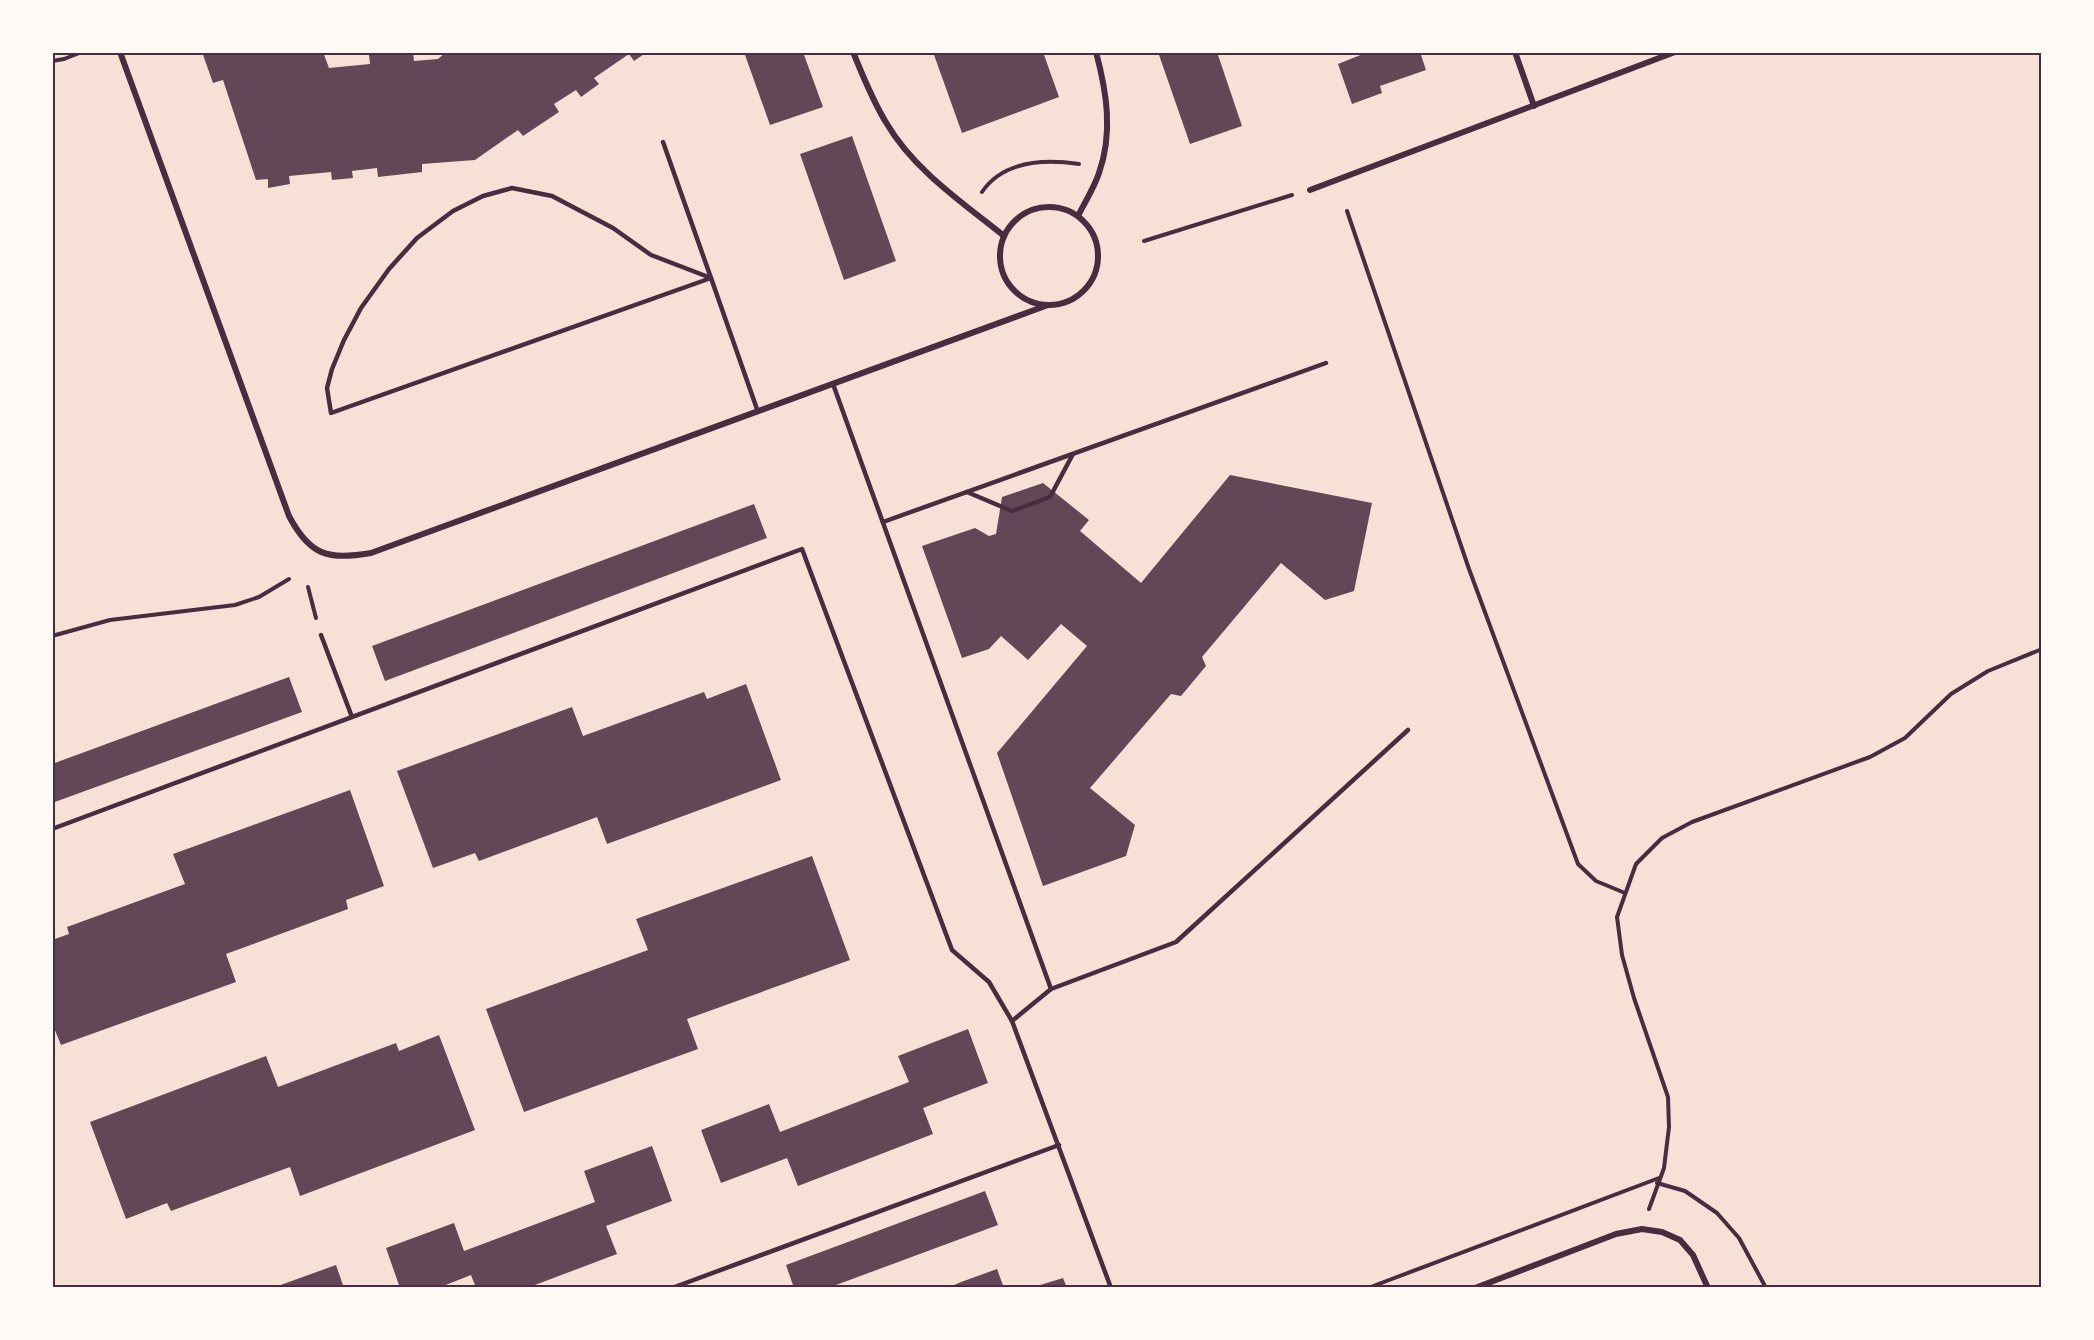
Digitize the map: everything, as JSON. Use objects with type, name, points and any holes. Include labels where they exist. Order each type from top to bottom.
[{"type":"street","points":[[120,52],[289,516],[299,535],[309,546],[326,554],[348,557],[371,553],[1048,305],[1063,303],[1077,296],[1096,272],[1098,256],[1096,240],[1089,227],[1078,216],[1065,209],[1050,207],[1036,208],[1017,219],[1004,236],[1000,251],[1001,268],[1007,282],[1018,294],[1032,302],[1048,305]]},
{"type":"street","points":[[853,52],[887,125],[918,164],[1004,236]]},
{"type":"street","points":[[1078,216],[1099,174],[1108,135],[1107,103],[1096,52]]},
{"type":"street","points":[[1515,52],[1534,106]]},
{"type":"street","points":[[1310,190],[1675,52]]},
{"type":"street","points":[[1475,1287],[1616,1234],[1642,1229],[1662,1232],[1680,1240],[1693,1255],[1708,1287]]},
{"type":"lane","points":[[663,142],[758,412]]},
{"type":"lane","points":[[512,188],[552,196],[613,228],[651,255],[711,278],[678,290],[332,413],[327,388],[332,369],[361,308],[389,269],[417,238],[453,211],[483,196],[512,188]]},
{"type":"lane","points":[[883,522],[1326,363]]},
{"type":"lane","points":[[833,384],[1051,989]]},
{"type":"lane","points":[[966,492],[1012,511],[1050,497],[1073,454]]},
{"type":"lane","points":[[52,829],[802,549],[952,950],[989,982],[1012,1021],[1111,1287]]},
{"type":"lane","points":[[321,635],[352,717]]},
{"type":"lane","points":[[1012,1021],[1051,989],[1176,942],[1408,730]]},
{"type":"lane","points":[[672,1287],[1059,1145]]},
{"type":"path","points":[[52,61],[82,52]]},
{"type":"path","points":[[971,210],[986,186],[999,173],[1036,162],[1061,161],[1078,164]]},
{"type":"path","points":[[1144,241],[1310,190]]},
{"type":"path","points":[[1347,211],[1469,569],[1578,864],[1596,881],[1624,893]]},
{"type":"path","points":[[52,636],[110,620],[235,605],[259,597],[290,579]]},
{"type":"path","points":[[308,586],[321,635]]},
{"type":"path","points":[[1766,1287],[1739,1238],[1717,1213],[1685,1191],[1658,1183],[1664,1168],[1670,1127],[1668,1097],[1634,998],[1622,955],[1617,917],[1636,864],[1662,838],[1692,822],[1870,756],[1905,738],[1951,694],[1988,671],[2042,650]]},
{"type":"path","points":[[1368,1287],[1659,1178]]},
{"type":"building","points":[[202,52],[323,52],[329,68],[370,64],[369,55],[401,52],[413,52],[414,61],[438,59],[446,52],[647,52],[634,61],[629,54],[594,78],[599,84],[581,97],[576,90],[554,104],[559,112],[523,136],[518,130],[475,160],[422,164],[422,172],[378,177],[377,168],[352,171],[353,178],[332,180],[331,172],[289,176],[290,184],[268,188],[268,179],[256,180],[223,80],[213,83]]},
{"type":"building","points":[[744,52],[803,52],[823,107],[770,125]]},
{"type":"building","points":[[933,52],[1043,52],[1059,97],[962,133]]},
{"type":"building","points":[[1158,52],[1217,52],[1242,126],[1190,144]]},
{"type":"building","points":[[1368,52],[1420,52],[1426,70],[1380,86],[1382,93],[1352,104],[1338,64]]},
{"type":"building","points":[[852,136],[896,261],[844,280],[800,154]]},
{"type":"building","points":[[1230,475],[1372,503],[1354,591],[1325,600],[1281,563],[1202,657],[1206,666],[1181,696],[1171,694],[1090,788],[1135,825],[1126,856],[1043,886],[997,753],[1087,646],[1061,624],[1028,660],[1001,636],[989,649],[962,658],[922,546],[975,528],[989,536],[996,534],[1002,497],[1043,483],[1089,520],[1080,531],[1141,583]]},
{"type":"building","points":[[754,504],[767,538],[385,681],[372,646]]},
{"type":"building","points":[[289,677],[302,712],[52,803],[52,764]]},
{"type":"building","points":[[746,684],[781,780],[607,844],[597,817],[479,861],[475,853],[433,868],[397,771],[572,707],[583,736],[704,692],[707,699]]},
{"type":"building","points":[[350,790],[384,886],[346,900],[348,909],[226,954],[236,982],[61,1045],[52,1023],[52,940],[69,934],[67,927],[185,884],[173,854]]},
{"type":"building","points":[[812,856],[850,960],[687,1019],[698,1049],[524,1112],[486,1009],[648,950],[636,919]]},
{"type":"building","points":[[968,1029],[988,1083],[923,1108],[933,1134],[798,1186],[787,1158],[721,1183],[701,1130],[769,1104],[780,1132],[909,1082],[898,1056]]},
{"type":"building","points":[[439,1035],[475,1130],[300,1196],[290,1167],[171,1211],[167,1203],[126,1219],[90,1122],[266,1056],[278,1087],[396,1043],[399,1051]]},
{"type":"building","points":[[652,1146],[672,1201],[606,1226],[617,1254],[527,1288],[476,1288],[471,1275],[438,1288],[400,1288],[386,1248],[454,1223],[464,1251],[595,1202],[584,1171]]},
{"type":"building","points":[[985,1191],[998,1225],[828,1288],[794,1288],[786,1265]]},
{"type":"building","points":[[336,1265],[344,1288],[275,1287]]},
{"type":"building","points":[[997,1269],[1004,1288],[948,1288],[961,1282]]},
{"type":"building","points":[[1063,1278],[1067,1288],[1036,1288],[1040,1285]]}]
